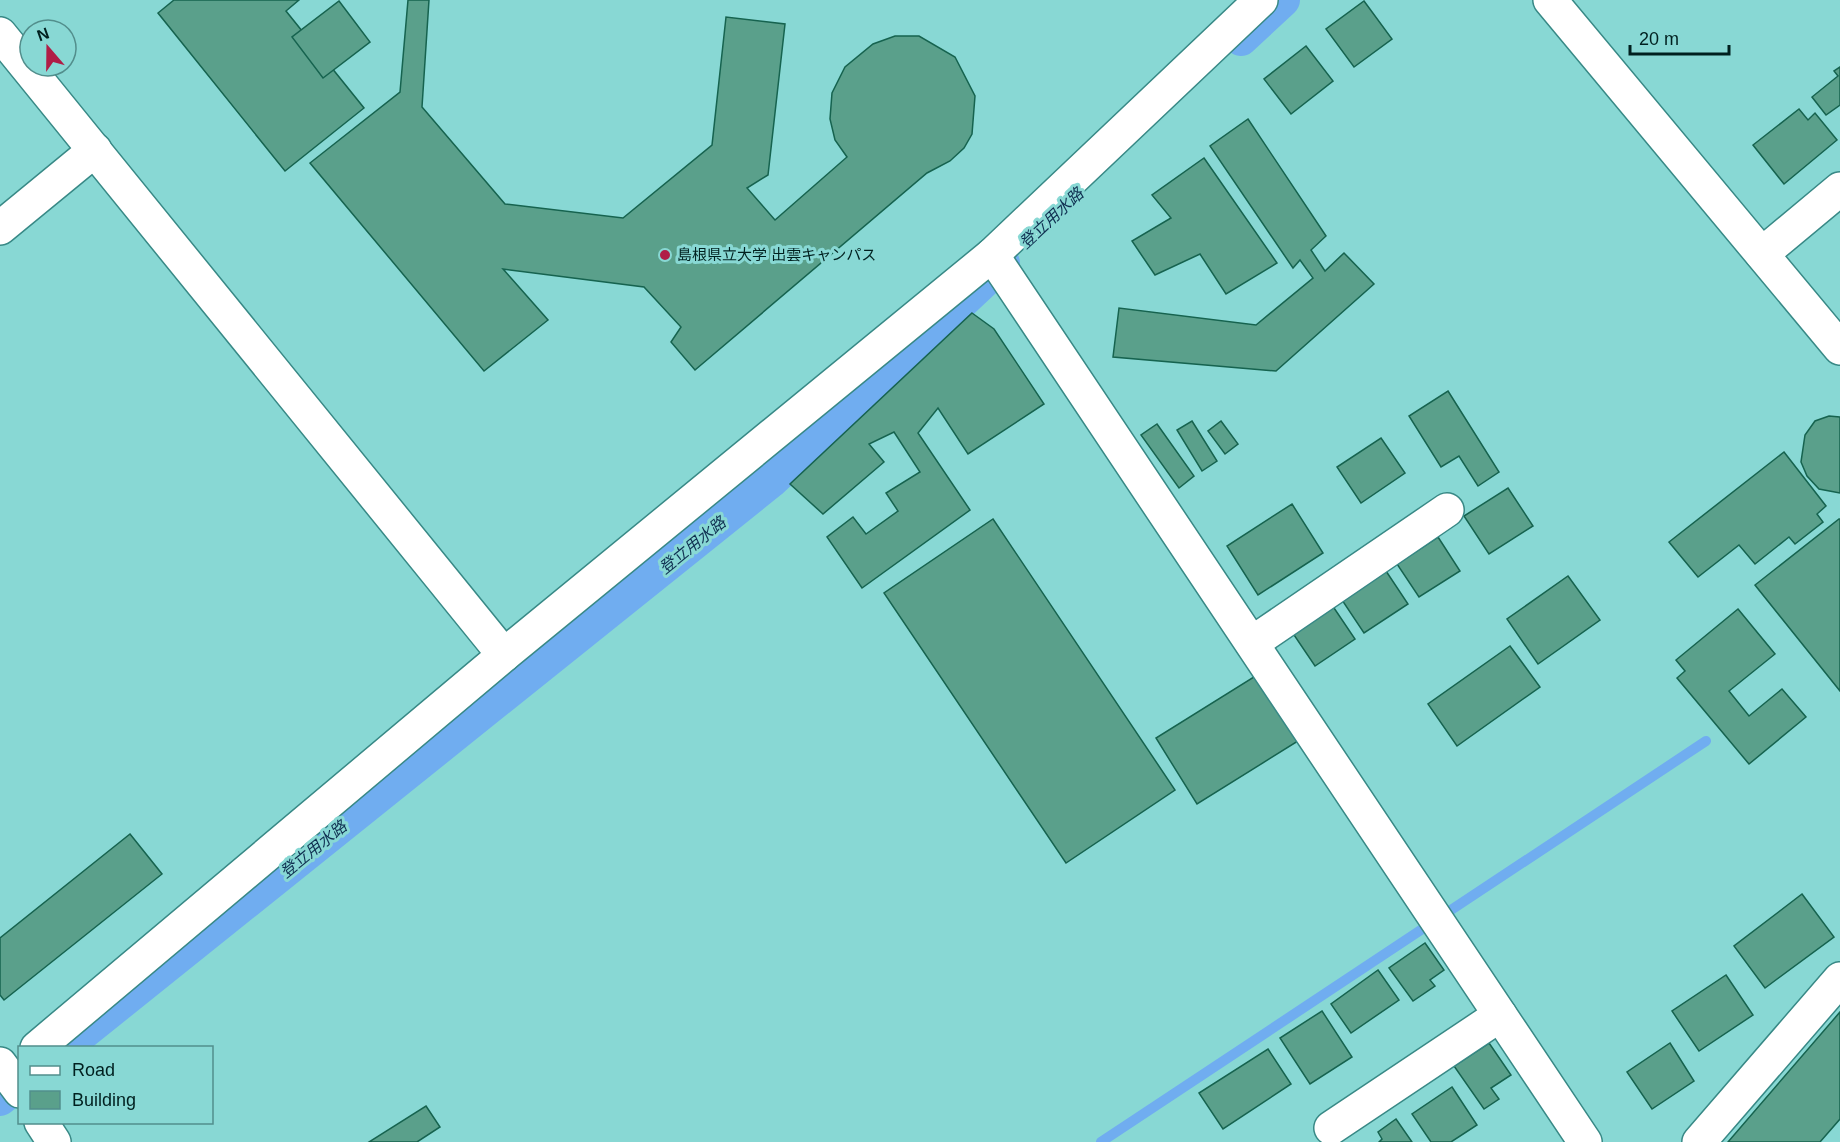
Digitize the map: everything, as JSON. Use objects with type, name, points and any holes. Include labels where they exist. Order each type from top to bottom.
[{"type":"street","points":[[38,1046],[504,655],[992,255],[1261,0]]},
{"type":"street","points":[[1551,0],[1840,348]]},
{"type":"street","points":[[0,34],[504,655]]},
{"type":"street","points":[[0,228],[95,150]]},
{"type":"street","points":[[1762,254],[1840,189]]},
{"type":"street","points":[[992,255],[1585,1142]]},
{"type":"street","points":[[1252,643],[1447,510]]},
{"type":"street","points":[[1699,1142],[1840,979]]},
{"type":"street","points":[[1331,1128],[1500,1015]]},
{"type":"street","points":[[42,1124],[54,1142]]},
{"type":"building","points":[[174,0],[299,0],[286,11],[364,108],[285,171],[158,13]]},
{"type":"building","points":[[408,0],[429,0],[422,107],[505,204],[623,218],[712,145],[726,17],[785,24],[768,175],[747,188],[775,220],[847,157],[835,140],[830,119],[832,93],[845,67],[873,44],[895,36],[919,36],[955,57],[975,96],[972,134],[964,148],[950,161],[927,173],[695,370],[671,342],[681,327],[644,287],[503,269],[548,320],[484,371],[310,163],[400,92]]},
{"type":"building","points":[[339,1],[370,42],[323,78],[292,37]]},
{"type":"building","points":[[1364,1],[1392,39],[1354,67],[1326,29]]},
{"type":"building","points":[[1306,46],[1333,81],[1291,114],[1264,79]]},
{"type":"building","points":[[1840,67],[1840,105],[1826,115],[1812,97],[1838,76],[1834,71]]},
{"type":"building","points":[[1799,109],[1808,120],[1815,113],[1837,140],[1784,184],[1753,145]]},
{"type":"building","points":[[1248,119],[1326,236],[1311,250],[1325,271],[1344,253],[1374,284],[1276,371],[1113,357],[1119,308],[1256,325],[1313,278],[1300,260],[1293,268],[1210,146]]},
{"type":"building","points":[[1204,158],[1277,263],[1226,294],[1200,254],[1155,275],[1132,241],[1171,218],[1152,195]]},
{"type":"building","points":[[972,313],[994,329],[1044,404],[968,454],[938,408],[918,433],[970,510],[862,588],[827,537],[853,517],[866,534],[898,511],[886,493],[920,472],[894,432],[869,444],[884,462],[823,514],[790,484]]},
{"type":"building","points":[[1448,391],[1499,472],[1478,486],[1459,456],[1441,467],[1409,416]]},
{"type":"building","points":[[1829,416],[1840,417],[1840,493],[1819,489],[1807,476],[1801,462],[1805,435],[1815,421]]},
{"type":"building","points":[[1192,421],[1217,461],[1202,471],[1177,430]]},
{"type":"building","points":[[1221,421],[1238,444],[1225,454],[1208,431]]},
{"type":"building","points":[[1157,424],[1194,476],[1179,488],[1141,435]]},
{"type":"building","points":[[1381,438],[1405,473],[1361,503],[1337,467]]},
{"type":"building","points":[[1784,452],[1826,506],[1817,514],[1823,522],[1795,544],[1789,537],[1755,564],[1739,545],[1698,577],[1669,542]]},
{"type":"building","points":[[1508,488],[1533,526],[1489,554],[1464,516]]},
{"type":"building","points":[[1292,504],[1323,553],[1258,595],[1227,546]]},
{"type":"building","points":[[993,519],[1175,790],[1066,863],[884,593]]},
{"type":"building","points":[[1840,519],[1840,691],[1755,585]]},
{"type":"building","points":[[1438,537],[1460,571],[1419,597],[1397,564]]},
{"type":"building","points":[[1386,571],[1408,604],[1364,633],[1342,600]]},
{"type":"building","points":[[1568,576],[1600,620],[1538,664],[1507,619]]},
{"type":"building","points":[[1332,605],[1355,639],[1315,666],[1292,632]]},
{"type":"building","points":[[1738,609],[1775,654],[1729,691],[1749,716],[1782,689],[1806,717],[1749,764],[1677,678],[1685,671],[1676,660]]},
{"type":"building","points":[[1510,646],[1540,687],[1457,746],[1428,704]]},
{"type":"building","points":[[1257,675],[1298,741],[1197,804],[1156,738]]},
{"type":"building","points":[[130,834],[162,874],[4,1000],[0,995],[0,938]]},
{"type":"building","points":[[1802,894],[1834,937],[1765,988],[1734,946]]},
{"type":"building","points":[[1425,943],[1444,970],[1430,980],[1435,986],[1413,1001],[1389,968]]},
{"type":"building","points":[[1378,970],[1399,1000],[1351,1033],[1331,1004]]},
{"type":"building","points":[[1726,975],[1753,1015],[1699,1051],[1672,1011]]},
{"type":"building","points":[[1322,1011],[1352,1057],[1310,1084],[1280,1038]]},
{"type":"building","points":[[1840,1012],[1840,1119],[1820,1142],[1728,1142]]},
{"type":"building","points":[[1489,1043],[1511,1075],[1491,1088],[1499,1099],[1484,1109],[1454,1066]]},
{"type":"building","points":[[1670,1043],[1694,1081],[1652,1109],[1627,1072]]},
{"type":"building","points":[[1268,1049],[1291,1084],[1223,1129],[1199,1093]]},
{"type":"building","points":[[1452,1087],[1477,1125],[1451,1142],[1431,1142],[1412,1114]]},
{"type":"building","points":[[426,1106],[440,1127],[417,1142],[369,1142]]},
{"type":"building","points":[[1396,1119],[1412,1142],[1379,1142],[1382,1139],[1378,1132]]},
{"type":"waterway","name":"登立用水路","points":[[1241,39],[1283,0]]},
{"type":"waterway","name":"登立用水路","points":[[66,1046],[771,481],[1003,263]]},
{"type":"waterway","points":[[1101,1142],[1706,741]]},
{"type":"waterway","name":"登立用水路","points":[[0,1099],[18,1085]]},
{"type":"place","name":"島根県立大学 出雲キャンパス","points":[[665,255]]}]
